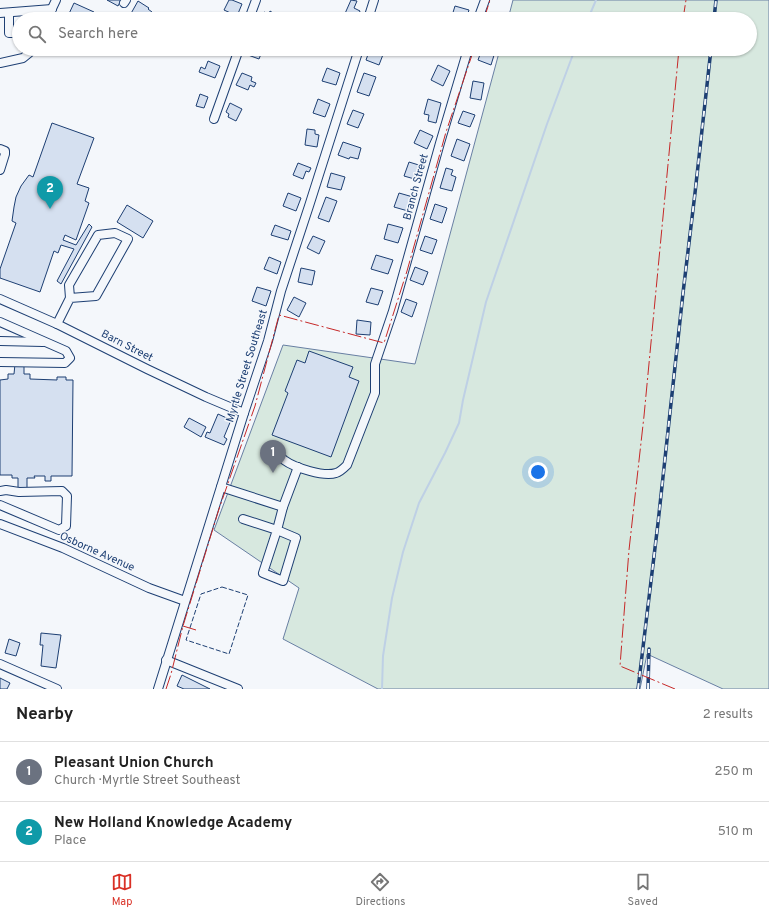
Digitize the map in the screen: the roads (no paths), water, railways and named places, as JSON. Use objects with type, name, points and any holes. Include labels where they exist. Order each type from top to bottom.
[{"type":"street","points":[[50,12],[56,0]]},
{"type":"street","points":[[252,12],[256,0]]},
{"type":"street","points":[[370,12],[374,0]]},
{"type":"street","points":[[480,12],[484,0]]},
{"type":"street","points":[[16,12],[52,9]]},
{"type":"street","points":[[4,13],[9,33],[12,33]]},
{"type":"street","points":[[0,63],[23,58],[25,56]]},
{"type":"street","points":[[214,119],[236,56]]},
{"type":"street","name":"Myrtle Street Southeast","points":[[158,689],[268,341],[280,295],[357,56]]},
{"type":"street","name":"Branch Street","points":[[272,446],[278,455],[286,461],[298,467],[317,472],[330,474],[338,472],[347,465],[375,393],[375,364],[393,311],[466,56]]},
{"type":"street","points":[[0,149],[5,151],[6,154],[0,170]]},
{"type":"street","points":[[56,324],[70,298],[69,285],[98,235],[114,233],[128,239],[96,296],[70,298]]},
{"type":"street","name":"Barn Street","points":[[0,299],[56,324],[206,397],[244,413]]},
{"type":"street","points":[[0,322],[66,351],[70,358],[65,363],[0,362]]},
{"type":"street","points":[[0,342],[47,342]]},
{"type":"street","points":[[242,519],[277,530],[296,538],[283,581],[263,573],[277,530],[283,507],[298,467]]},
{"type":"street","points":[[221,488],[283,507]]},
{"type":"street","points":[[0,491],[62,491],[67,496],[66,526],[59,530],[0,505]]},
{"type":"street","name":"Osborne Avenue","points":[[0,524],[63,548],[148,588],[185,601]]},
{"type":"street","points":[[166,660],[238,689]]},
{"type":"street","points":[[0,664],[56,689]]},
{"type":"waterway","points":[[591,12],[596,0]]},
{"type":"waterway","points":[[382,689],[383,656],[392,598],[403,552],[419,503],[459,423],[486,302],[547,124],[572,56]]},
{"type":"railway","points":[[715,12],[716,0]]},
{"type":"railway","points":[[638,689],[710,56]]},
{"type":"railway","points":[[648,689],[649,649]]},
{"type":"place","name":"New Holland Knowledge Academy","points":[[50,209]]},
{"type":"place","name":"Pleasant Union Church","points":[[273,473]]}]
